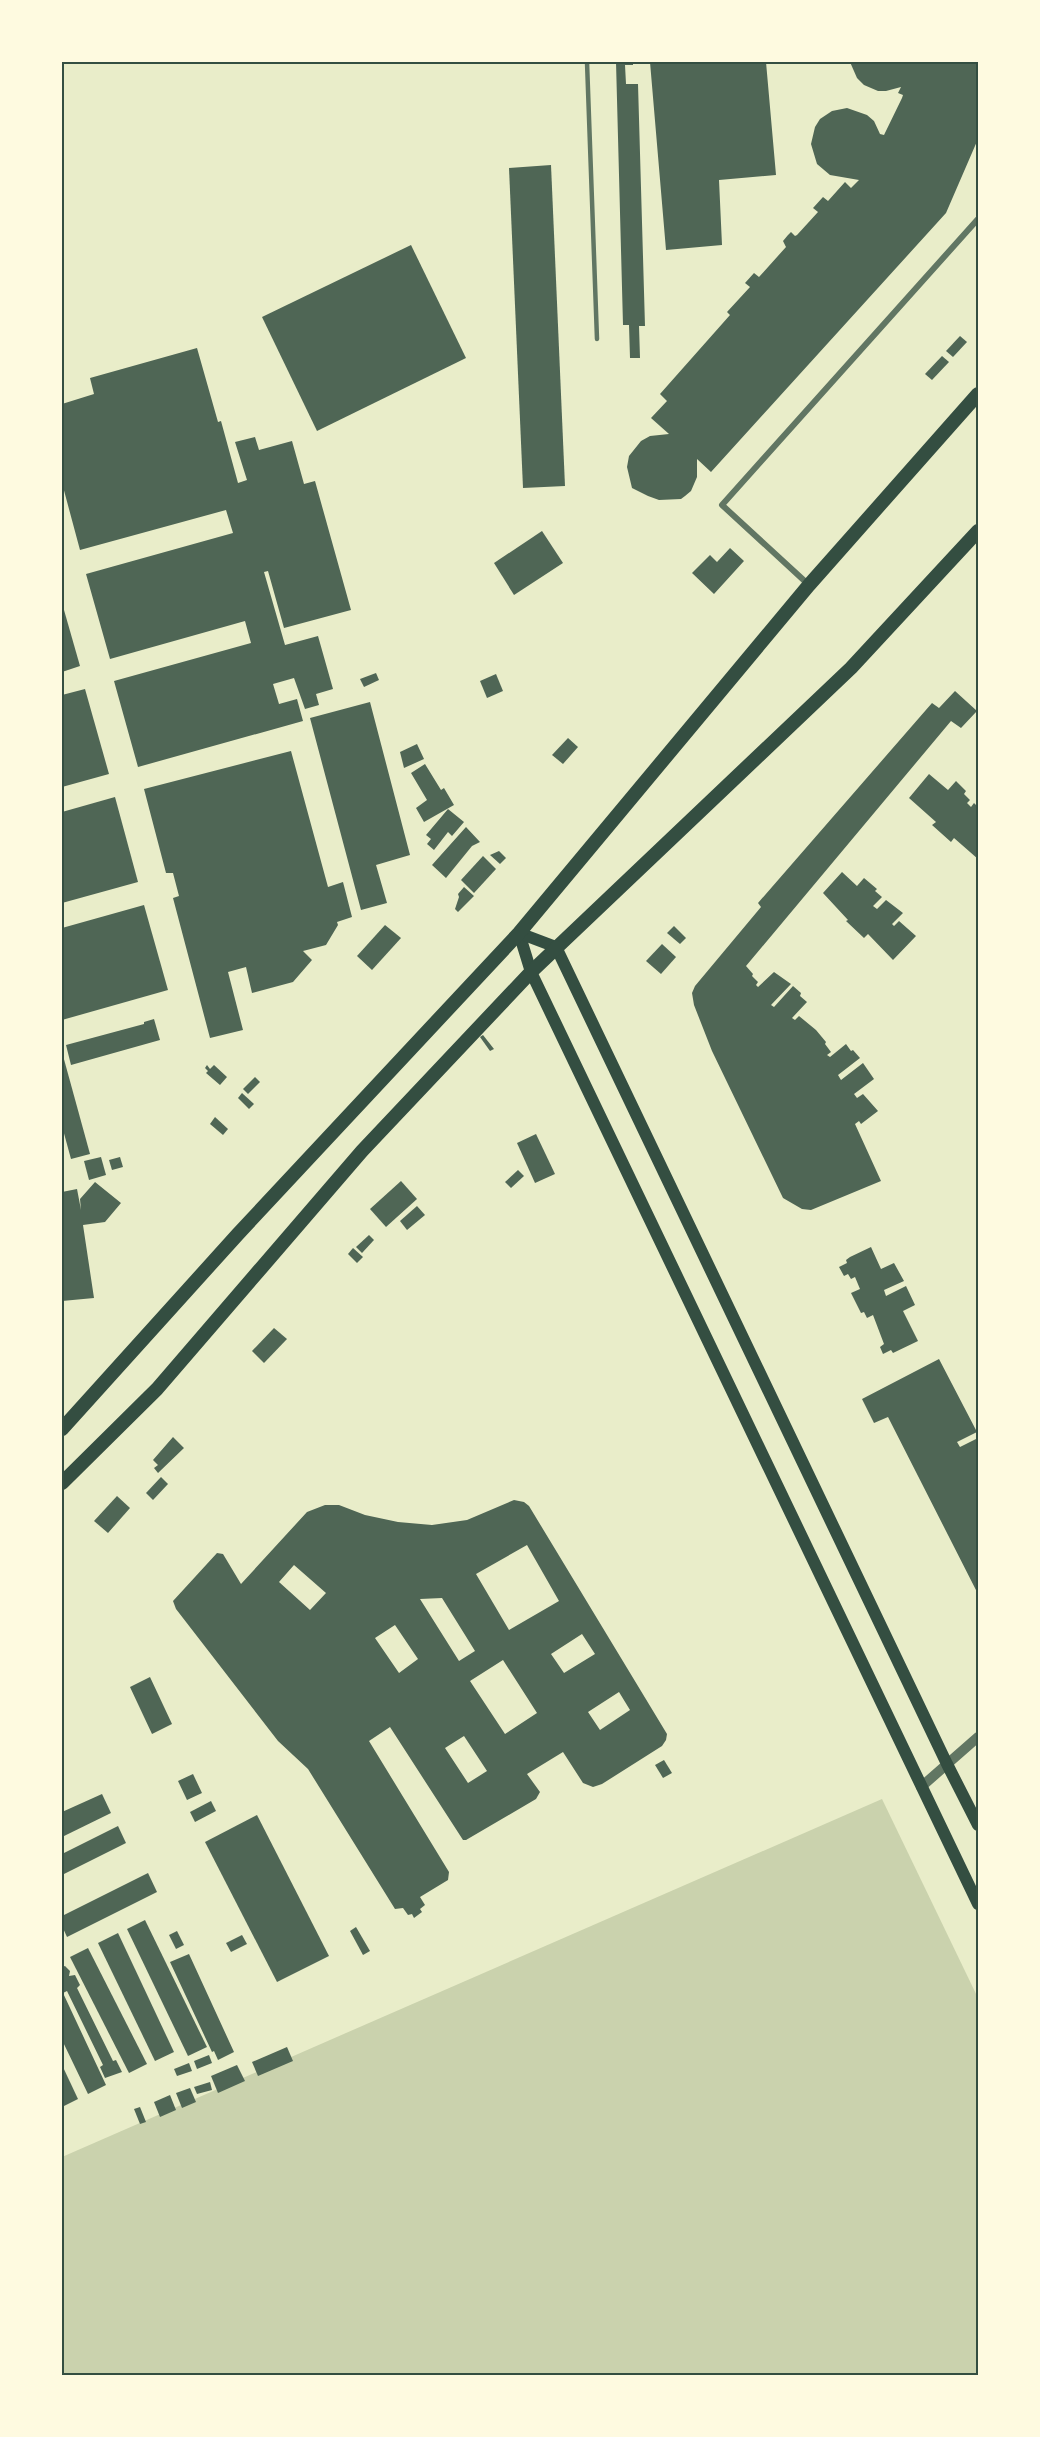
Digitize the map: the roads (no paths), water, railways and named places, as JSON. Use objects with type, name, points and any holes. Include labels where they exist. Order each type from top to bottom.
[{"type":"main road","points":[[62,1429],[238,1234],[519,933],[808,585],[978,394]]},
{"type":"main road","points":[[62,1483],[157,1389],[362,1151],[531,972],[851,668],[978,531]]},
{"type":"main road","points":[[519,933],[556,947],[978,1825]]},
{"type":"main road","points":[[519,933],[531,972],[978,1904]]},
{"type":"street","points":[[808,585],[722,506],[978,219]]},
{"type":"street","points":[[921,1787],[978,1737]]},
{"type":"lane","points":[[587,62],[597,339]]}]
